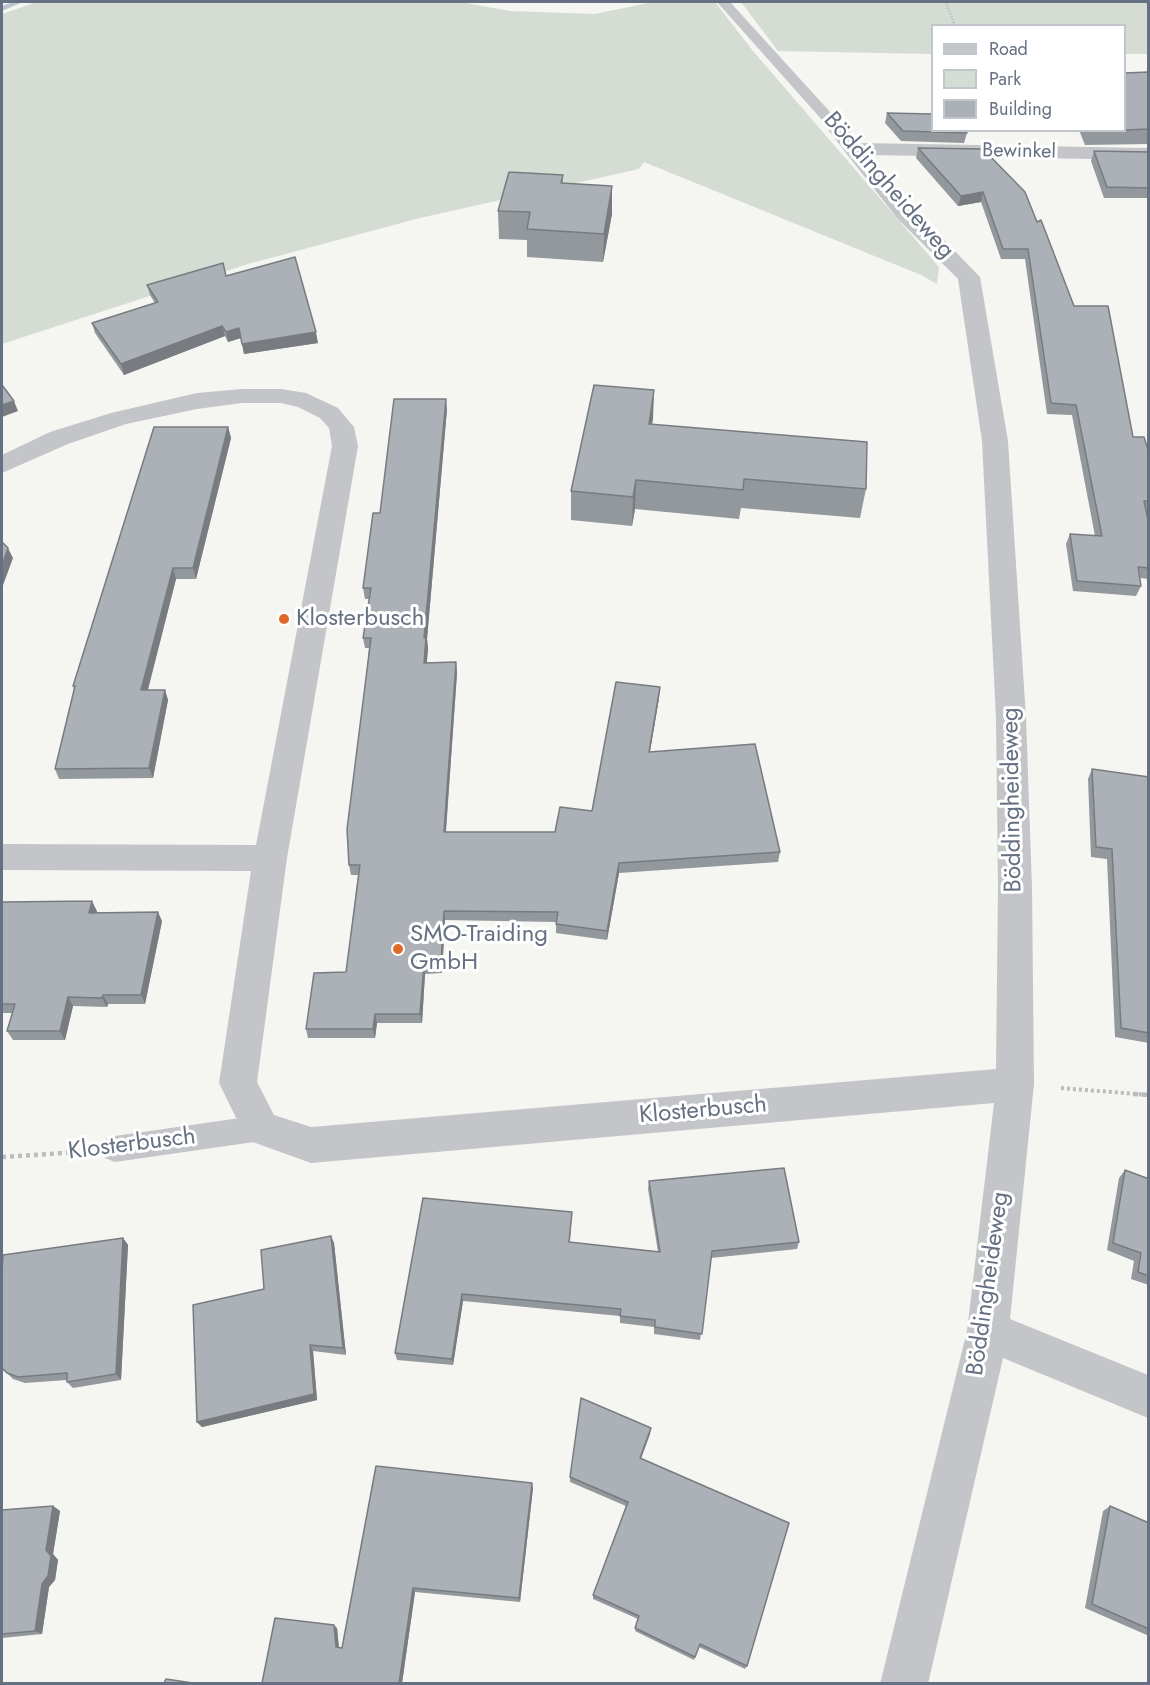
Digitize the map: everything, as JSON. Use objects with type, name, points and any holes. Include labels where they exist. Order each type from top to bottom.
[{"type":"street","name":"Bewinkel","points":[[845,138],[1149,154]]},
{"type":"street","name":"Böddingheideweg","points":[[845,138],[905,213],[969,277],[995,441],[1011,718],[1015,898],[1015,1084],[988,1331],[904,1683]]},
{"type":"street","points":[[2,465],[59,438],[120,418],[197,401],[242,396],[280,396],[306,401],[329,413],[341,427],[345,447],[270,858],[238,1083],[261,1128]]},
{"type":"street","points":[[2,857],[270,858]]},
{"type":"street","name":"Klosterbusch","points":[[261,1128],[311,1145],[1015,1084]]},
{"type":"street","points":[[988,1331],[1149,1396]]},
{"type":"lane","name":"Böddingheideweg","points":[[723,2],[845,138]]},
{"type":"lane","name":"Klosterbusch","points":[[115,1149],[261,1128]]},
{"type":"path","points":[[946,2],[954,24]]},
{"type":"path","points":[[1015,1084],[1149,1095]]},
{"type":"path","name":"Klosterbusch","points":[[2,1157],[115,1149]]},
{"type":"green space","points":[[37,2],[460,2],[510,11],[595,14],[653,2],[715,2],[753,51],[939,267],[937,284],[921,275],[644,162],[639,169],[420,218],[248,264],[2,344],[2,14]]},
{"type":"green space","points":[[741,2],[1148,2],[1148,54],[1126,54],[1126,24],[931,24],[931,54],[778,51]]},
{"type":"building","points":[[1149,72],[1149,129],[1126,130],[1126,73]]},
{"type":"building","points":[[887,113],[931,114],[931,132],[903,131]]},
{"type":"building","points":[[918,148],[983,149],[1025,192],[1037,222],[1041,220],[1074,306],[1108,306],[1133,437],[1144,437],[1149,453],[1149,501],[1144,501],[1149,525],[1149,568],[1138,567],[1141,586],[1077,581],[1070,534],[1102,536],[1076,405],[1051,403],[1028,249],[1003,249],[983,192],[961,196]]},
{"type":"building","points":[[1094,151],[1149,152],[1149,188],[1107,187]]},
{"type":"building","points":[[509,172],[563,175],[561,183],[612,186],[604,234],[527,229],[530,212],[498,211]]},
{"type":"building","points":[[295,257],[316,332],[242,344],[239,328],[226,332],[222,326],[121,364],[92,323],[158,302],[147,285],[223,263],[226,276]]},
{"type":"building","points":[[2,385],[14,401],[2,405]]},
{"type":"building","points":[[594,385],[654,390],[649,424],[867,442],[866,489],[744,479],[743,490],[636,480],[633,497],[571,491]]},
{"type":"building","points":[[394,399],[446,399],[424,638],[426,638],[424,663],[456,662],[444,832],[555,832],[560,807],[592,811],[616,682],[660,687],[649,752],[755,744],[780,852],[619,863],[607,931],[556,924],[558,912],[444,911],[441,964],[424,964],[420,1014],[375,1014],[373,1029],[306,1029],[314,973],[346,972],[360,865],[349,865],[347,829],[371,638],[363,638],[371,588],[363,588],[373,513],[380,513]]},
{"type":"building","points":[[154,427],[228,427],[193,568],[173,568],[141,690],[165,690],[149,768],[55,769],[75,686],[73,686]]},
{"type":"building","points":[[2,542],[8,548],[2,566]]},
{"type":"building","points":[[1092,769],[1149,777],[1149,1033],[1121,1028],[1112,849],[1096,847]]},
{"type":"building","points":[[92,901],[89,913],[158,912],[141,995],[103,995],[102,998],[68,997],[60,1031],[7,1031],[15,1004],[2,1004],[2,902]]},
{"type":"building","points":[[784,1168],[799,1242],[712,1251],[702,1334],[655,1327],[655,1320],[620,1316],[621,1309],[462,1294],[452,1359],[395,1353],[423,1198],[572,1212],[569,1242],[660,1252],[649,1181]]},
{"type":"building","points":[[1125,1170],[1149,1179],[1149,1276],[1138,1272],[1141,1253],[1113,1243]]},
{"type":"building","points":[[331,1236],[343,1348],[310,1345],[314,1394],[197,1422],[193,1305],[264,1289],[261,1250]]},
{"type":"building","points":[[123,1238],[116,1374],[67,1382],[67,1373],[18,1377],[7,1373],[2,1368],[3,1255]]},
{"type":"building","points":[[581,1398],[651,1428],[640,1458],[789,1523],[747,1666],[700,1644],[695,1657],[635,1628],[639,1616],[593,1595],[628,1502],[570,1477]]},
{"type":"building","points":[[376,1466],[532,1483],[519,1598],[413,1588],[399,1683],[262,1683],[275,1618],[334,1625],[336,1647],[342,1648]]},
{"type":"building","points":[[53,1506],[46,1550],[51,1556],[48,1576],[42,1584],[35,1631],[2,1634],[2,1510]]},
{"type":"building","points":[[1110,1506],[1149,1523],[1149,1629],[1092,1604]]},
{"type":"building","points":[[166,1679],[193,1683],[164,1683]]},
{"type":"waterway","points":[[2,9],[19,2]]},
{"type":"place","name":"Klosterbusch","points":[[284,619]]},
{"type":"place","name":"SMO-Traiding GmbH","points":[[398,949]]}]
